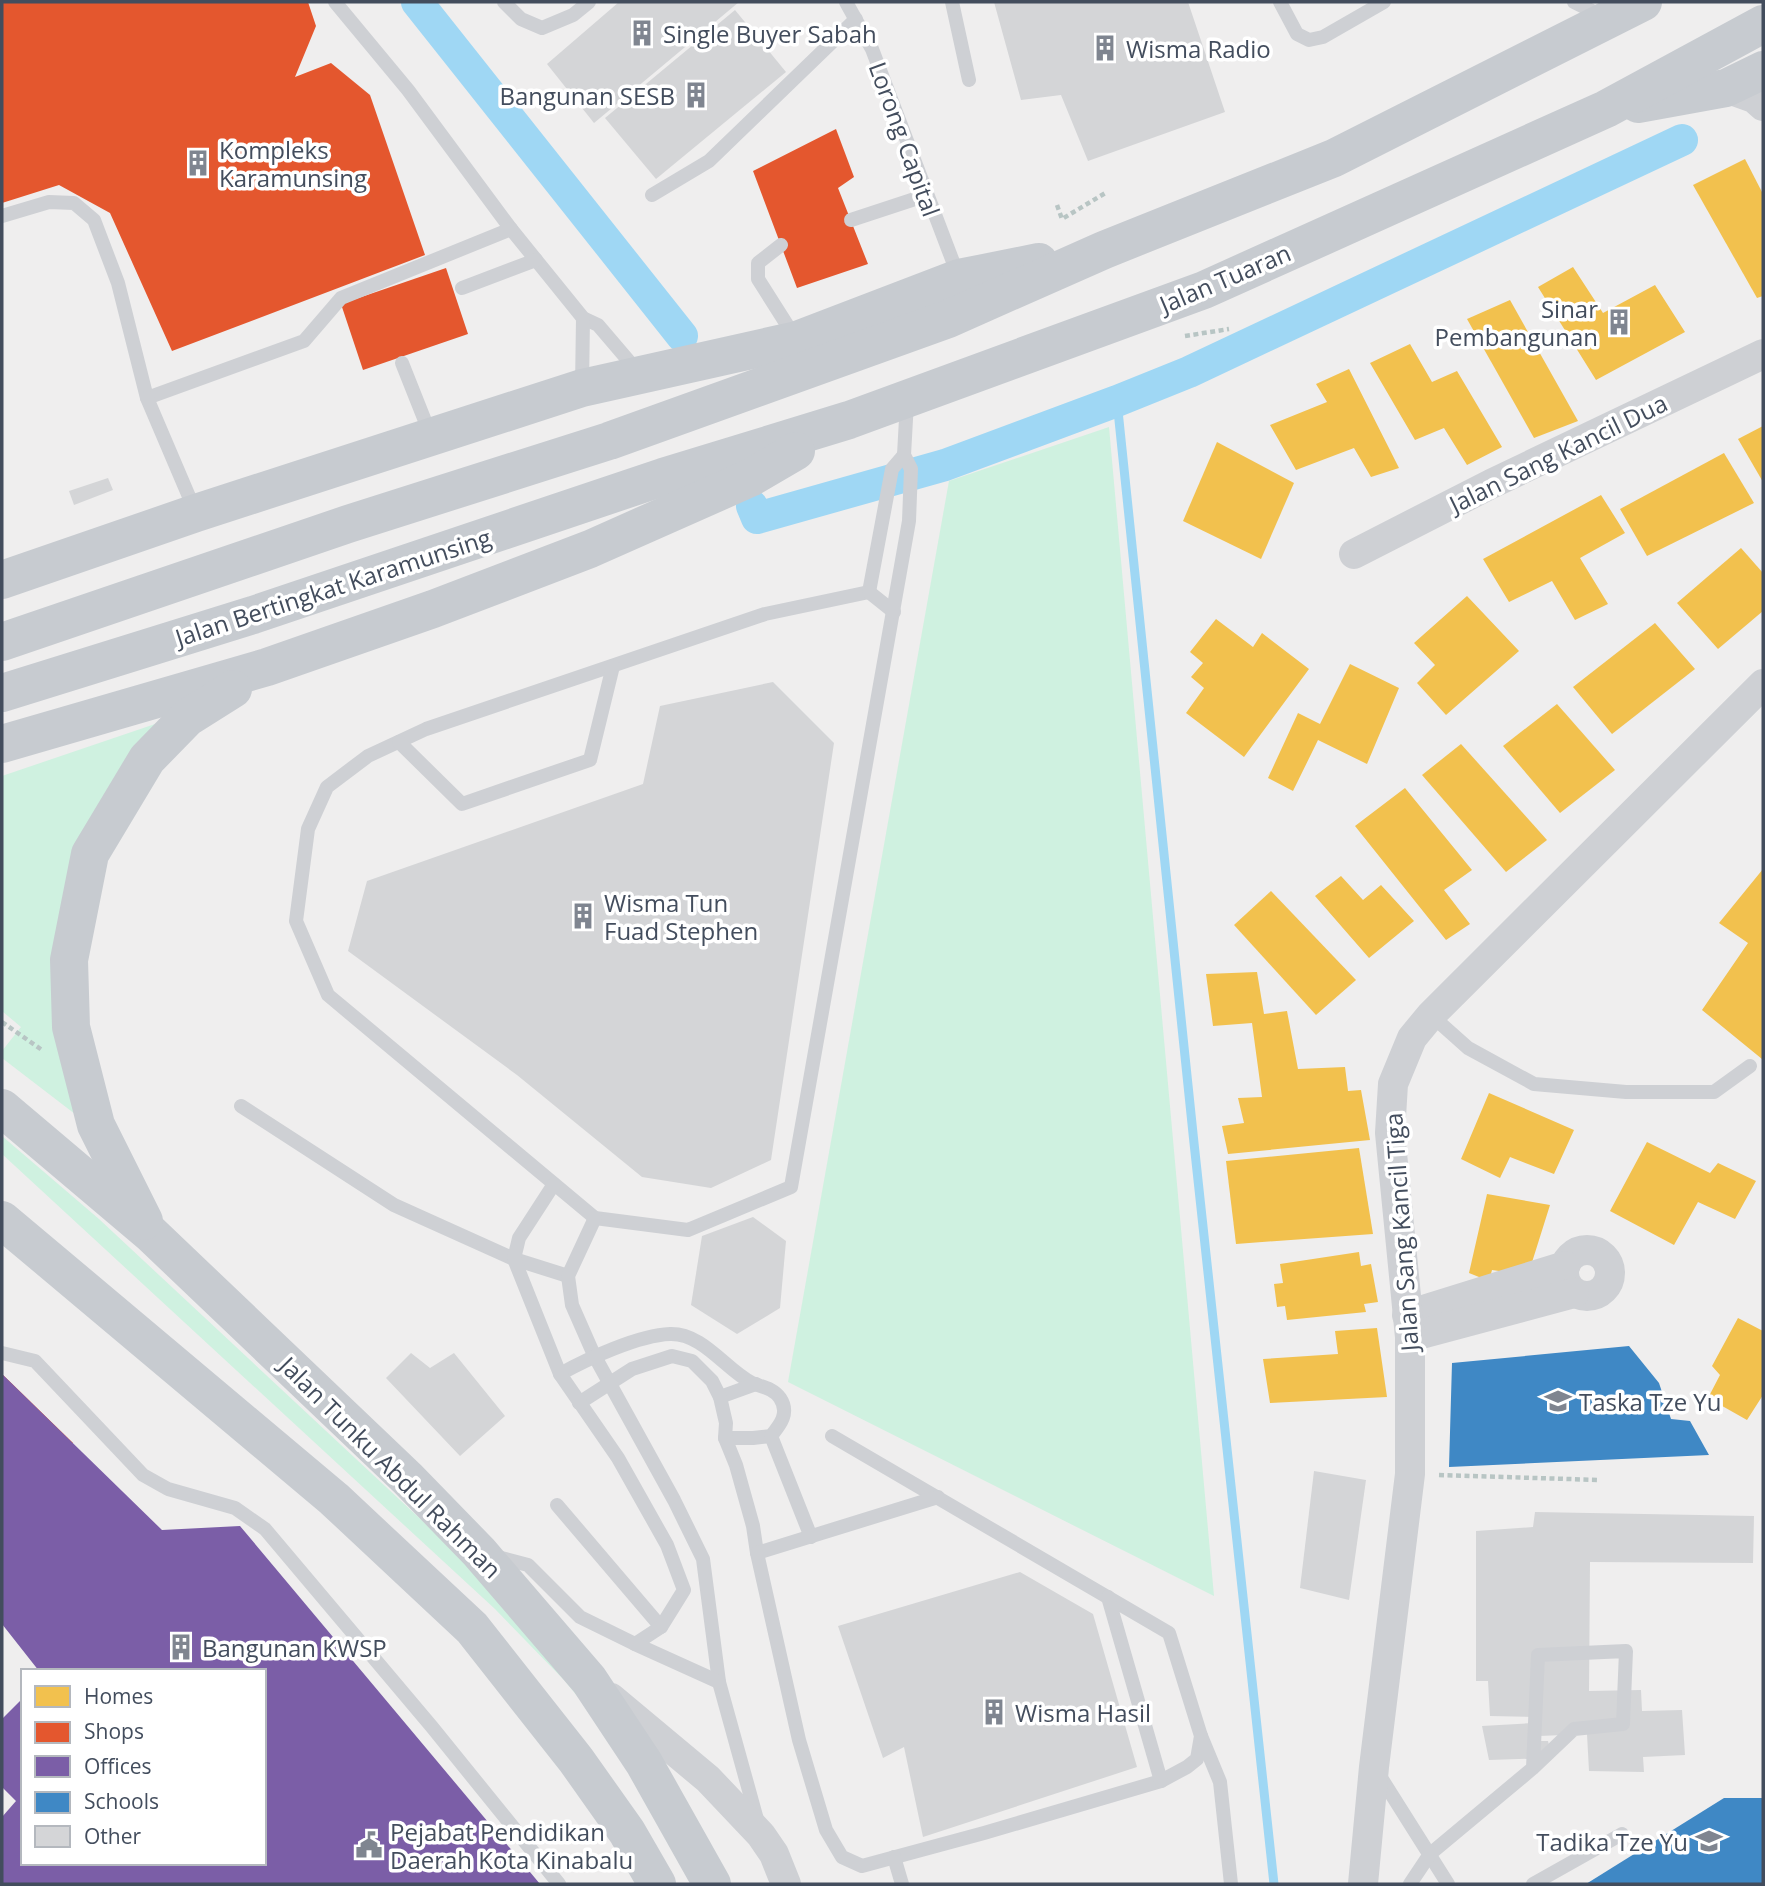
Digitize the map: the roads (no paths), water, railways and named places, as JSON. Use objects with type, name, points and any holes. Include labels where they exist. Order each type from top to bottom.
[{"type":"main road","points":[[2,642],[348,524],[609,441],[948,319],[1104,250],[1334,158],[1643,2]]},
{"type":"main road","name":"Jalan Tuaran","points":[[663,477],[849,420],[1204,290],[1606,109],[1763,24]]},
{"type":"main road","points":[[1606,109],[1726,88],[1763,70]]},
{"type":"main road","points":[[2,580],[196,513],[582,388],[797,340],[959,278],[1104,250]]},
{"type":"main road","points":[[2,744],[267,667],[590,550],[750,478],[849,420]]},
{"type":"main road","name":"Jalan Bertingkat Karamunsing","points":[[2,693],[253,615],[663,477]]},
{"type":"main road","points":[[151,1234],[96,1125],[71,1027],[69,960],[90,855],[147,760],[187,719],[267,667]]},
{"type":"main road","name":"Jalan Tunku Abdul Rahman","points":[[2,1108],[151,1234],[408,1479],[479,1552],[589,1680],[644,1763],[712,1884]]},
{"type":"main road","points":[[2,1220],[334,1499],[472,1628],[576,1760],[627,1832],[657,1884]]},
{"type":"street","points":[[1726,88],[1754,98],[1763,106]]},
{"type":"street","name":"Jalan Sang Kancil Dua","points":[[1353,554],[1491,484],[1763,354]]},
{"type":"street","name":"Jalan Sang Kancil Tiga","points":[[1363,1884],[1374,1767],[1410,1474],[1409,1326],[1391,1133],[1393,1084],[1412,1038],[1431,1015],[1763,684]]},
{"type":"street","points":[[1409,1326],[1569,1279]]},
{"type":"street","points":[[589,1680],[708,1779],[761,1835],[774,1854],[786,1884]]},
{"type":"lane","points":[[335,2],[408,90],[510,229],[583,318],[598,325],[639,374]]},
{"type":"lane","points":[[503,2],[521,19],[542,28],[573,15],[589,2]]},
{"type":"lane","name":"Lorong Capital","points":[[846,2],[872,49],[959,278]]},
{"type":"lane","points":[[951,2],[969,80]]},
{"type":"lane","points":[[1280,2],[1297,34],[1309,40],[1323,37],[1384,2]]},
{"type":"lane","points":[[1574,2],[1609,20]]},
{"type":"lane","points":[[652,195],[709,162],[856,19]]},
{"type":"lane","points":[[851,220],[927,195]]},
{"type":"lane","points":[[2,216],[49,202],[74,204],[94,220],[118,283],[147,398],[196,513]]},
{"type":"lane","points":[[147,398],[303,341],[341,298],[510,229]]},
{"type":"lane","points":[[781,245],[758,262],[758,279],[797,340]]},
{"type":"lane","points":[[462,288],[536,260]]},
{"type":"lane","points":[[582,388],[583,318]]},
{"type":"lane","points":[[402,363],[432,437]]},
{"type":"lane","points":[[869,592],[765,614],[426,729],[368,756],[327,787],[308,829],[296,920],[328,995],[595,1218],[688,1230],[791,1187],[909,521],[911,469],[904,455],[907,398]]},
{"type":"lane","points":[[869,592],[892,469],[904,455]]},
{"type":"lane","points":[[869,592],[894,612]]},
{"type":"lane","points":[[399,742],[462,804],[590,760],[613,666]]},
{"type":"lane","points":[[1431,1015],[1468,1048],[1534,1084],[1626,1092],[1714,1092],[1750,1066]]},
{"type":"lane","points":[[241,1106],[394,1205],[514,1259],[568,1276]]},
{"type":"lane","points":[[554,1184],[519,1238],[514,1259],[560,1374],[624,1468],[667,1545],[684,1590],[661,1627],[635,1644]]},
{"type":"lane","points":[[595,1218],[568,1276],[572,1305],[594,1355],[703,1559],[719,1682],[761,1835]]},
{"type":"lane","points":[[560,1374],[594,1355],[670,1334],[684,1336],[701,1344],[739,1374],[767,1387],[779,1398],[784,1409],[782,1423],[771,1436],[725,1438]]},
{"type":"lane","points":[[2,1353],[35,1361],[143,1475],[168,1489],[235,1508],[265,1529],[432,1727],[559,1884]]},
{"type":"lane","points":[[579,1403],[632,1369],[672,1356],[692,1361],[712,1381],[720,1397],[726,1423],[725,1438],[736,1465],[753,1526],[799,1740],[826,1830],[842,1857],[862,1866],[1161,1781],[1187,1768],[1197,1759],[1201,1736]]},
{"type":"lane","points":[[720,1397],[756,1384]]},
{"type":"lane","points":[[771,1436],[811,1537]]},
{"type":"lane","points":[[832,1436],[1169,1633],[1201,1736],[1220,1782],[1231,1884]]},
{"type":"lane","points":[[757,1553],[938,1497]]},
{"type":"lane","points":[[557,1505],[661,1627]]},
{"type":"lane","points":[[479,1552],[528,1565],[580,1617],[719,1682]]},
{"type":"lane","points":[[1108,1597],[1161,1781]]},
{"type":"lane","points":[[1410,1884],[1430,1854],[1533,1768],[1574,1729],[1623,1724],[1626,1651],[1538,1655],[1533,1768]]},
{"type":"lane","points":[[1374,1767],[1448,1884]]},
{"type":"lane","points":[[1533,1884],[1622,1834]]},
{"type":"lane","points":[[894,1857],[902,1884]]},
{"type":"waterway","points":[[417,2],[682,336]]},
{"type":"waterway","points":[[752,506],[757,518],[945,465],[1117,401],[1189,372],[1682,140]]},
{"type":"waterway","points":[[1117,401],[1274,1884]]},
{"type":"place","name":"Single Buyer Sabah","points":[[642,33]]},
{"type":"place","name":"Wisma Radio","points":[[1105,48]]},
{"type":"place","name":"Bangunan SESB","points":[[696,95]]},
{"type":"place","name":"Kompleks Karamunsing","points":[[198,163]]},
{"type":"place","name":"Sinar Pembangunan","points":[[1619,322]]},
{"type":"place","name":"Wisma Tun Fuad Stephen","points":[[583,916]]},
{"type":"place","name":"Taska Tze Yu","points":[[1558,1401]]},
{"type":"place","name":"Bangunan KWSP","points":[[181,1647]]},
{"type":"place","name":"Wisma Hasil","points":[[994,1712]]},
{"type":"place","name":"Tadika Tze Yu","points":[[1709,1841]]},
{"type":"place","name":"Pejabat Pendidikan Daerah Kota Kinabalu","points":[[369,1845]]}]
